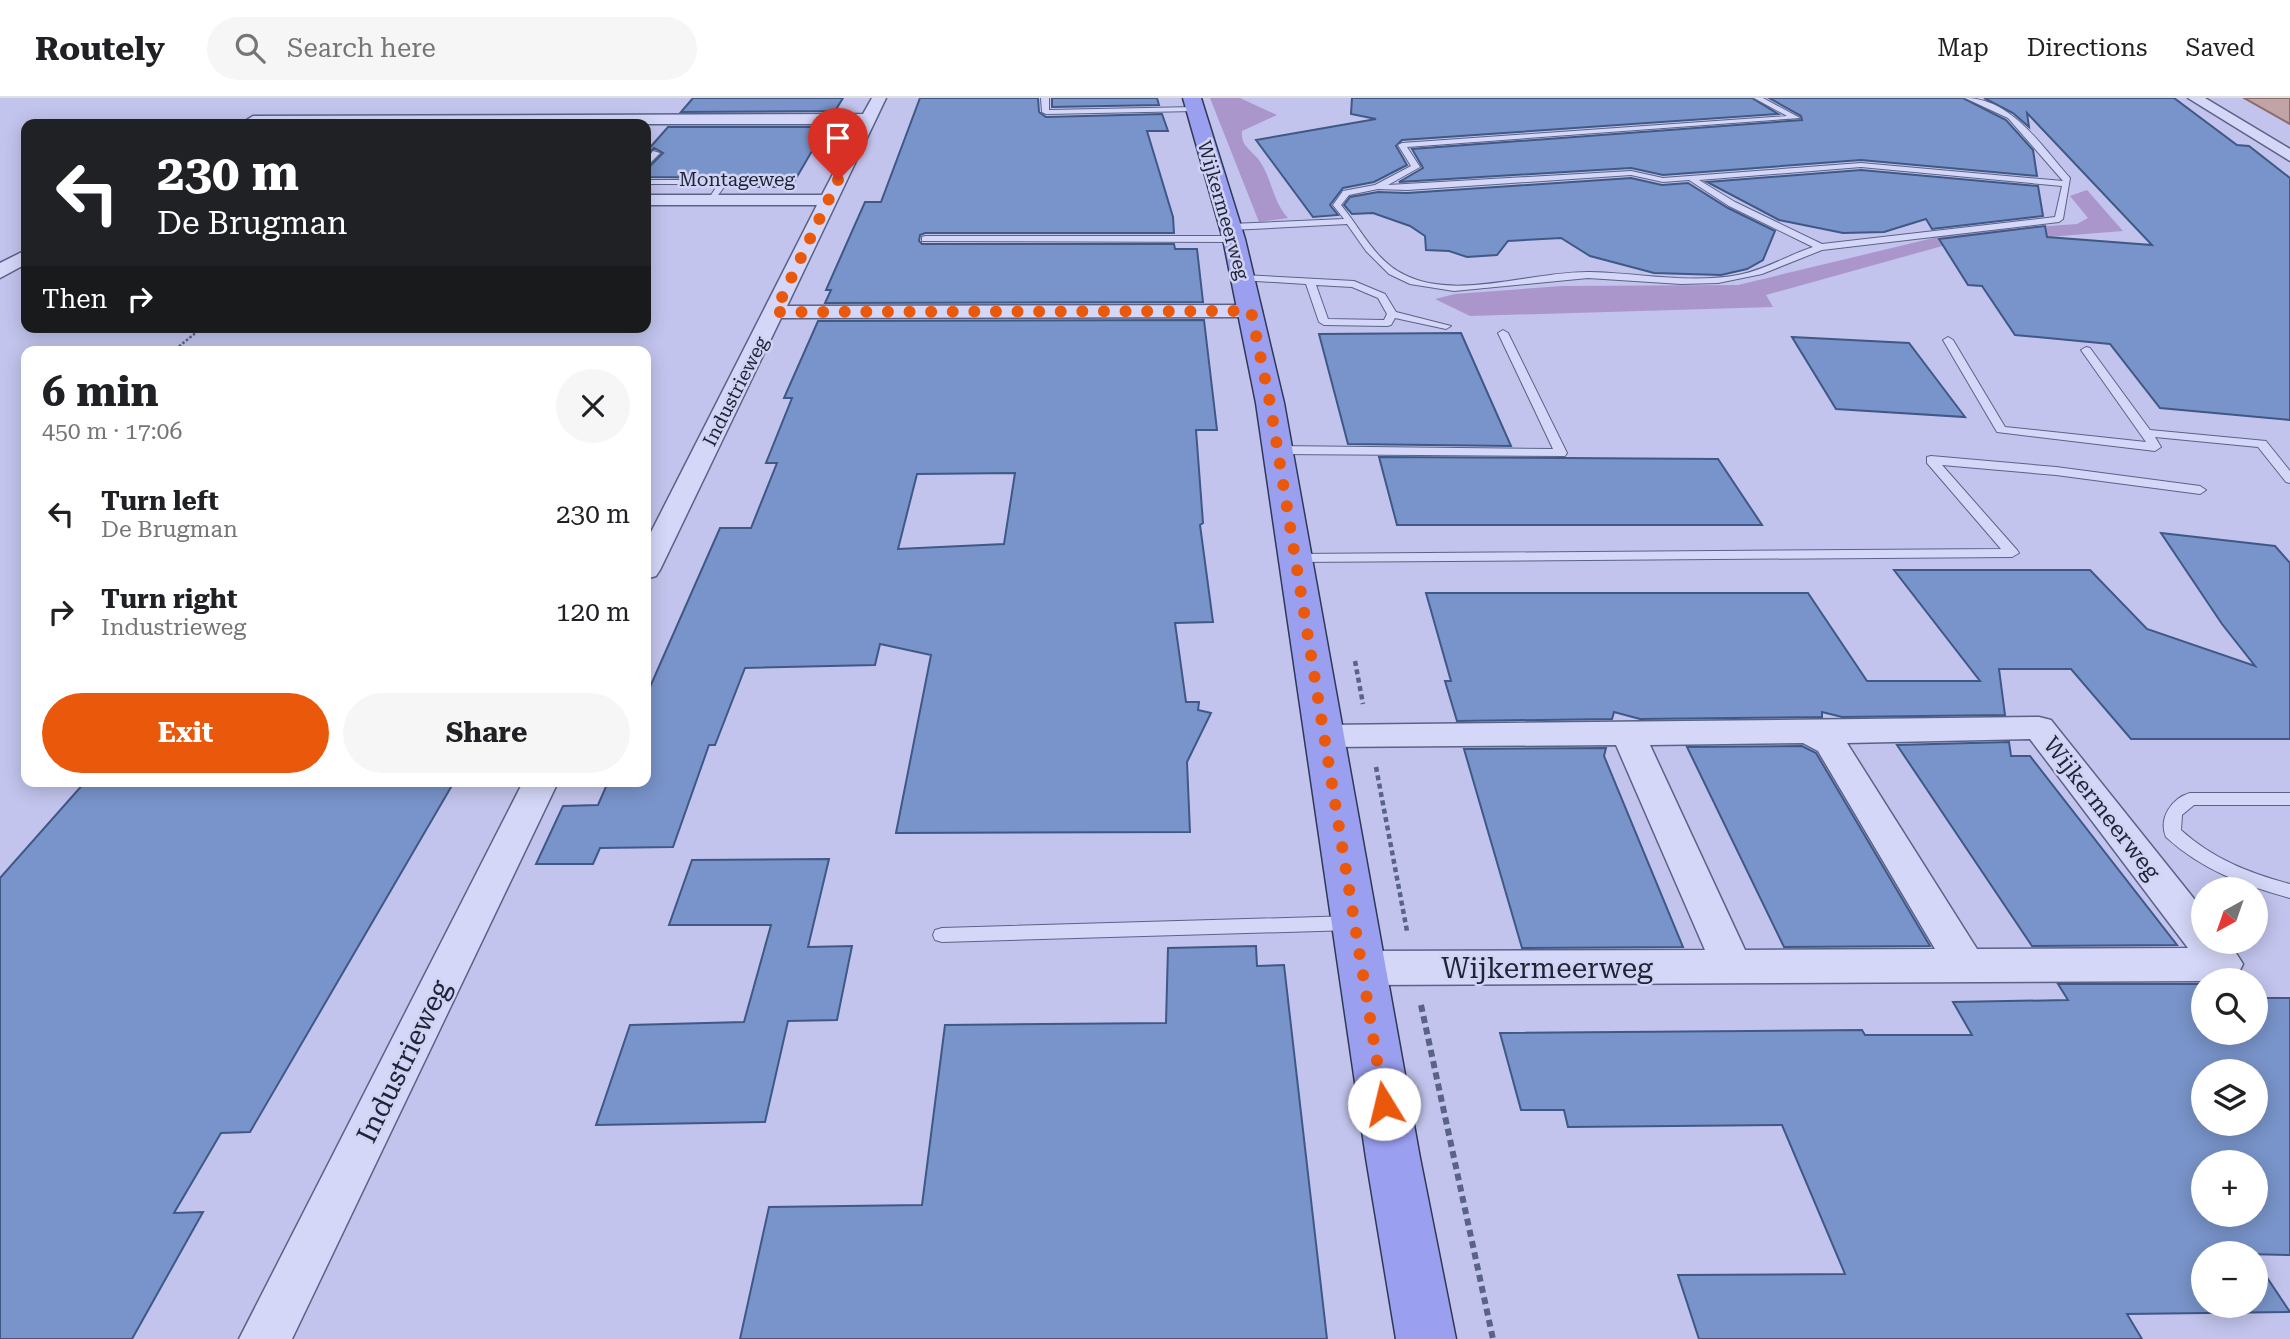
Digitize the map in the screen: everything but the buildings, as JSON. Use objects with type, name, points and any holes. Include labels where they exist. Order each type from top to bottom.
[{"type":"main road","name":"Wijkermeerweg","points":[[1194,104],[1247,294],[1278,450],[1362,968],[1426,1339]]},
{"type":"street","name":"Industrieweg","points":[[653,540],[775,312],[878,98]]},
{"type":"street","points":[[2195,98],[2290,156]]},
{"type":"street","points":[[257,119],[281,104]]},
{"type":"street","points":[[584,119],[596,105]]},
{"type":"street","points":[[651,120],[868,119]]},
{"type":"street","name":"Montageweg","points":[[651,200],[829,200]]},
{"type":"street","points":[[0,272],[21,259]]},
{"type":"street","points":[[775,312],[1247,294]]},
{"type":"street","name":"Wijkermeerweg","points":[[1325,736],[1809,732],[2039,727],[2191,922]]},
{"type":"street","points":[[1809,732],[1830,743],[1966,966]]},
{"type":"street","points":[[1628,733],[1732,967]]},
{"type":"street","name":"Industrieweg","points":[[265,1339],[539,787]]},
{"type":"street","name":"Wijkermeerweg","points":[[1362,968],[2223,964],[2216,954]]},
{"type":"lane","points":[[1045,98],[1046,112],[1194,104]]},
{"type":"lane","points":[[1377,187],[1416,167],[1402,145],[1796,118],[1758,98]]},
{"type":"lane","points":[[1969,98],[2011,116],[2067,180],[2059,219],[1821,247],[1795,255],[1775,268],[1738,278],[1696,282],[1586,275],[1442,286],[1413,282],[1380,264],[1336,205],[1346,193],[1377,187],[1407,188],[1631,173],[1663,180],[1861,165],[2066,184]]},
{"type":"lane","points":[[651,159],[656,153]]},
{"type":"lane","points":[[1691,178],[1732,204],[1821,247]]},
{"type":"lane","points":[[651,182],[724,182],[712,200]]},
{"type":"lane","points":[[925,239],[1232,233],[1350,221]]},
{"type":"lane","points":[[1247,294],[1309,280],[1354,284],[1382,296],[1392,314],[1446,326]]},
{"type":"lane","points":[[1309,280],[1324,322],[1387,323],[1392,314]]},
{"type":"lane","points":[[1278,450],[1561,453],[1503,333]]},
{"type":"lane","points":[[1948,340],[2001,430],[2155,447],[2087,350]]},
{"type":"lane","points":[[2146,433],[2262,444],[2290,479]]},
{"type":"lane","points":[[1295,558],[2012,553],[1931,460],[2056,471],[2200,490]]},
{"type":"lane","points":[[2290,799],[2190,799],[2174,813],[2172,832],[2192,851],[2235,877],[2290,891]]},
{"type":"lane","points":[[942,935],[1355,923]]},
{"type":"path","points":[[179,346],[196,333]]},
{"type":"shaded area","points":[[1210,98],[1240,98],[1277,115],[1242,131],[1242,136],[1245,145],[1261,163],[1279,205],[1288,218],[1259,222]]},
{"type":"shaded area","points":[[2244,98],[2290,98],[2290,124]]},
{"type":"shaded area","points":[[2087,190],[2123,231],[1946,245],[1766,295],[1773,307],[1470,316],[1435,299],[1455,294],[1562,286],[1738,285],[1954,233],[2077,224],[2088,218],[2070,196]]},
{"type":"route","points":[[838,180],[775,312],[1251,311],[1270,403],[1384,1104]]}]
